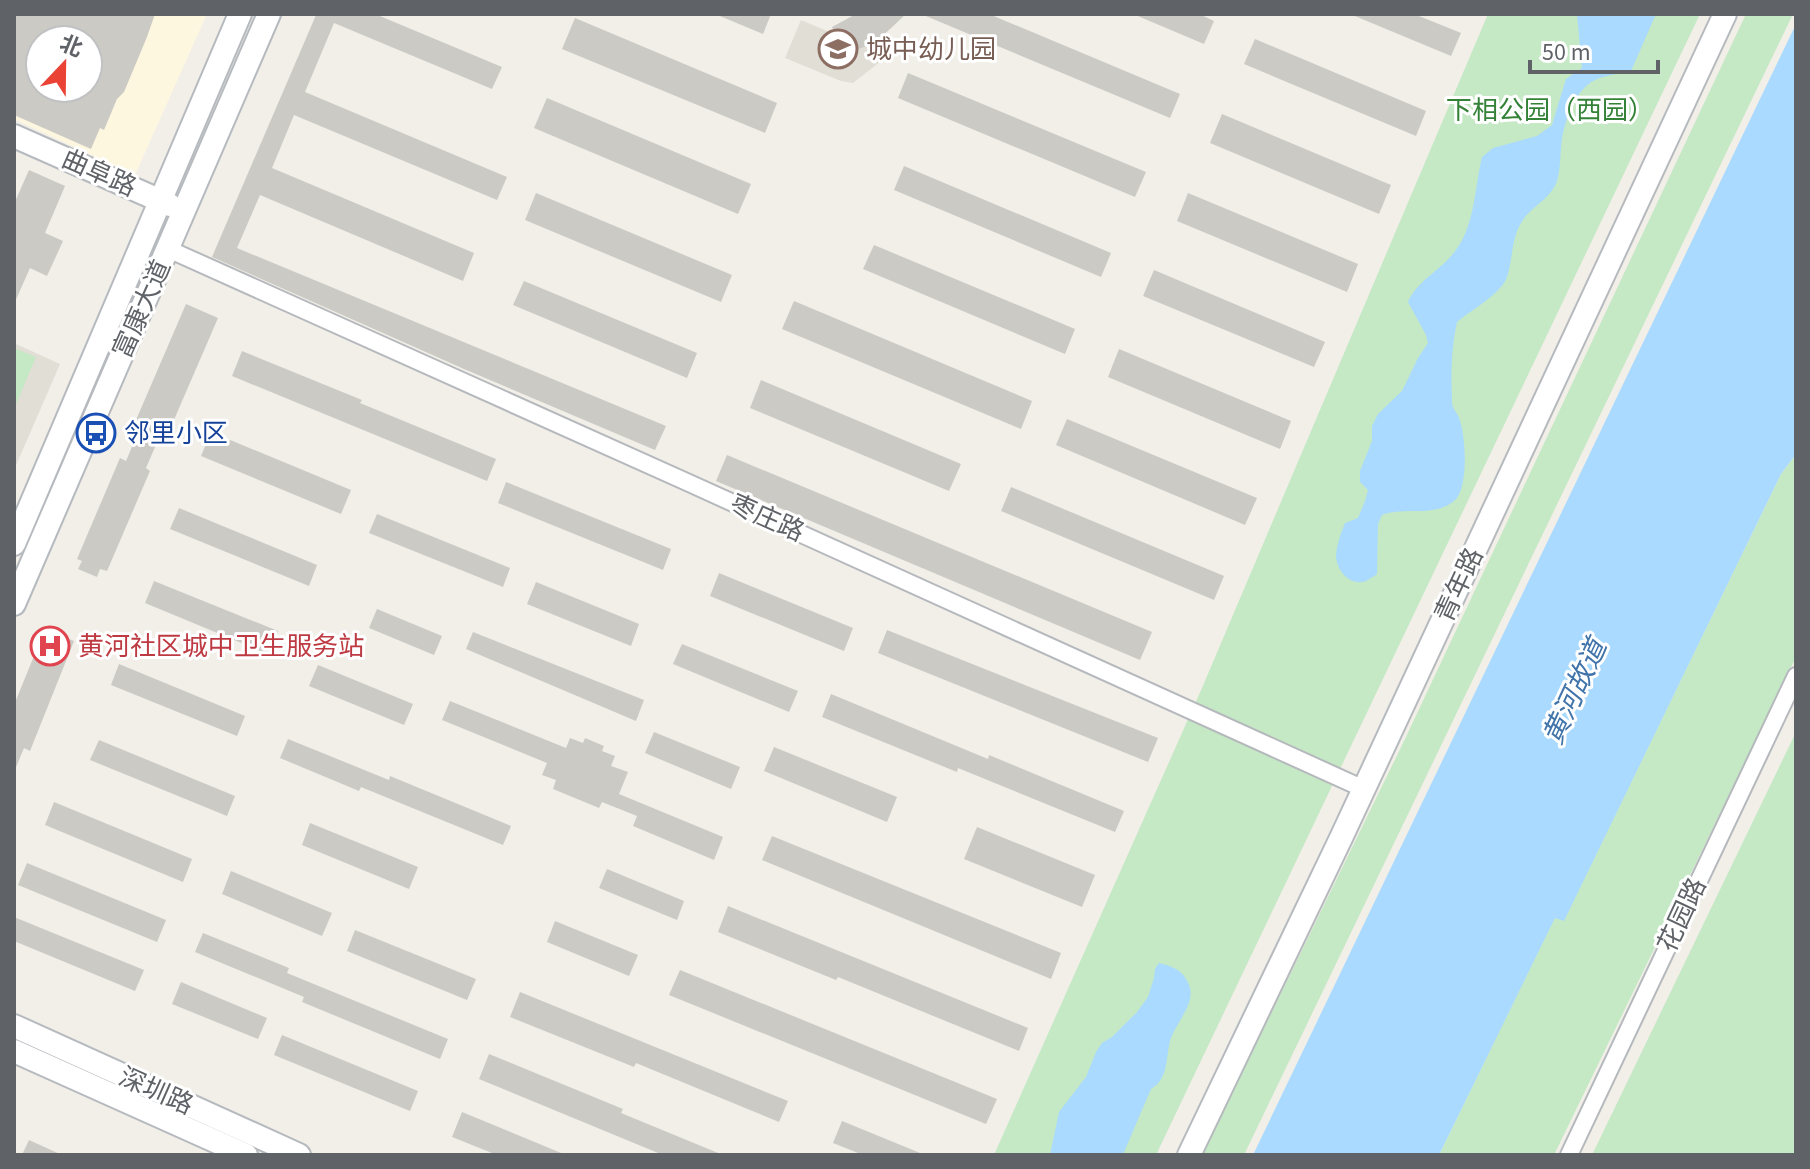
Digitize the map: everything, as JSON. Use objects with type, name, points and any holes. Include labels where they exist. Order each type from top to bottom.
[{"type":"street","name":"富康大道","points":[[14,544],[240,14]]},
{"type":"street","name":"富康大道","points":[[14,604],[269,14]]},
{"type":"street","name":"青年路","points":[[1189,1155],[1714,14]]},
{"type":"street","name":"青年路","points":[[1178,1155],[1359,787],[1725,14]]},
{"type":"street","name":"曲阜路","points":[[14,136],[184,211]]},
{"type":"street","name":"枣庄路","points":[[168,249],[1359,787]]},
{"type":"street","name":"花园路","points":[[1569,1155],[1796,676]]},
{"type":"street","name":"深圳路","points":[[14,1026],[299,1155]]},
{"type":"street","name":"深圳路","points":[[14,1051],[246,1155]]},
{"type":"shaded area","points":[[14,14],[207,14],[135,175],[14,119]]},
{"type":"shaded area","name":"城中幼儿园","points":[[801,20],[853,42],[884,45],[890,54],[853,83],[841,81],[785,58]]},
{"type":"shaded area","points":[[14,343],[60,364],[14,470]]},
{"type":"green space","name":"下相公园（西园）","points":[[1488,14],[1700,14],[1156,1155],[994,1155],[1202,688]]},
{"type":"green space","points":[[1746,14],[1793,14],[1244,1155],[1202,1155],[1405,739]]},
{"type":"green space","points":[[14,348],[36,357],[14,409]]},
{"type":"green space","points":[[1796,454],[1796,657],[1554,1155],[1439,1155],[1555,917],[1564,920],[1781,474]]},
{"type":"green space","points":[[1796,732],[1796,1155],[1592,1155]]},
{"type":"water","points":[[1577,14],[1656,14],[1631,71],[1595,80],[1577,97],[1564,130],[1557,181],[1550,193],[1521,223],[1504,283],[1457,322],[1452,362],[1452,402],[1461,426],[1465,462],[1459,495],[1437,509],[1382,515],[1378,524],[1377,574],[1366,581],[1355,582],[1341,571],[1336,555],[1345,523],[1358,518],[1365,501],[1368,490],[1360,482],[1360,471],[1372,441],[1372,426],[1378,414],[1402,391],[1428,343],[1408,302],[1418,287],[1452,255],[1464,237],[1482,157],[1493,148],[1537,136],[1552,125],[1566,79],[1582,68]]},
{"type":"water","name":"黄河故道","points":[[1796,24],[1796,454],[1781,474],[1564,921],[1555,918],[1439,1155],[1253,1155]]},
{"type":"water","points":[[1159,963],[1175,968],[1184,976],[1191,994],[1171,1038],[1164,1073],[1151,1089],[1124,1152],[1121,1155],[1050,1155],[1059,1112],[1086,1077],[1102,1043],[1137,1012],[1148,997]]},
{"type":"building","points":[[14,14],[155,14],[124,92],[117,99],[104,130],[100,128],[91,149],[14,115]]},
{"type":"building","points":[[313,14],[375,14],[502,67],[492,89],[334,23],[305,92],[507,177],[497,200],[294,115],[272,168],[474,253],[463,281],[260,195],[237,248],[666,426],[655,450],[212,257],[316,15]]},
{"type":"building","points":[[715,14],[771,14],[763,34]]},
{"type":"building","points":[[856,14],[906,14],[875,43],[831,59],[826,46],[838,41],[832,27]]},
{"type":"building","points":[[921,14],[989,14],[1180,94],[1170,118]]},
{"type":"building","points":[[1133,14],[1199,14],[1214,21],[1204,44]]},
{"type":"building","points":[[1350,14],[1414,14],[1461,33],[1451,56]]},
{"type":"building","points":[[575,18],[777,103],[765,133],[562,49]]},
{"type":"building","points":[[1255,39],[1426,111],[1416,136],[1244,64]]},
{"type":"building","points":[[908,73],[1146,172],[1135,197],[898,98]]},
{"type":"building","points":[[547,98],[751,184],[738,214],[534,128]]},
{"type":"building","points":[[1222,114],[1391,185],[1379,214],[1210,143]]},
{"type":"building","points":[[904,166],[1111,253],[1101,277],[894,190]]},
{"type":"building","points":[[29,170],[65,186],[45,233],[63,241],[47,276],[30,268],[14,304],[14,204]]},
{"type":"building","points":[[536,193],[732,275],[721,302],[525,220]]},
{"type":"building","points":[[1188,193],[1358,264],[1347,292],[1177,221]]},
{"type":"building","points":[[874,245],[1075,329],[1065,354],[863,269]]},
{"type":"building","points":[[1154,270],[1325,342],[1314,367],[1143,296]]},
{"type":"building","points":[[524,281],[697,353],[687,378],[513,305]]},
{"type":"building","points":[[794,301],[1032,401],[1021,429],[782,329]]},
{"type":"building","points":[[186,304],[218,318],[167,436],[161,433],[146,468],[150,471],[107,571],[100,569],[97,577],[78,569],[82,561],[77,559],[120,458],[126,461],[142,423],[136,420]]},
{"type":"building","points":[[1119,349],[1291,421],[1280,449],[1108,377]]},
{"type":"building","points":[[242,351],[496,459],[487,481],[232,376]]},
{"type":"building","points":[[761,380],[961,464],[949,491],[750,408]]},
{"type":"building","points":[[1067,419],[1257,498],[1245,525],[1056,445]]},
{"type":"building","points":[[211,432],[351,490],[341,514],[201,456]]},
{"type":"building","points":[[727,455],[1152,632],[1140,660],[716,481]]},
{"type":"building","points":[[506,482],[671,549],[663,570],[498,503]]},
{"type":"building","points":[[1011,487],[1224,576],[1214,600],[1001,511]]},
{"type":"building","points":[[179,508],[317,565],[309,586],[170,529]]},
{"type":"building","points":[[377,514],[510,568],[503,587],[369,533]]},
{"type":"building","points":[[719,573],[853,628],[844,651],[710,596]]},
{"type":"building","points":[[154,581],[278,631],[268,654],[145,603]]},
{"type":"building","points":[[536,582],[639,624],[631,646],[527,604]]},
{"type":"building","points":[[377,609],[442,636],[434,655],[369,628]]},
{"type":"building","points":[[45,629],[74,641],[30,751],[24,748],[14,772],[14,705]]},
{"type":"building","points":[[887,630],[1158,738],[1148,762],[878,653]]},
{"type":"building","points":[[473,632],[644,700],[636,721],[466,649]]},
{"type":"building","points":[[682,644],[798,691],[789,712],[673,664]]},
{"type":"building","points":[[119,664],[245,716],[237,736],[111,685]]},
{"type":"building","points":[[318,665],[413,704],[404,725],[309,686]]},
{"type":"building","points":[[831,694],[1124,811],[1115,832],[822,717]]},
{"type":"building","points":[[450,701],[566,748],[570,738],[583,743],[585,738],[604,746],[602,751],[615,756],[611,766],[628,772],[619,794],[723,837],[714,860],[633,826],[637,816],[602,802],[599,808],[553,789],[556,780],[542,775],[547,763],[442,720]]},
{"type":"building","points":[[654,732],[740,767],[731,789],[645,753]]},
{"type":"building","points":[[288,739],[389,780],[390,776],[511,826],[503,845],[361,787],[359,791],[280,758]]},
{"type":"building","points":[[99,740],[235,796],[227,816],[90,760]]},
{"type":"building","points":[[774,747],[897,797],[887,822],[764,771]]},
{"type":"building","points":[[54,802],[192,859],[183,882],[45,825]]},
{"type":"building","points":[[310,823],[418,867],[409,889],[302,845]]},
{"type":"building","points":[[977,827],[1095,875],[1082,907],[964,859]]},
{"type":"building","points":[[772,836],[1061,953],[1051,979],[762,860]]},
{"type":"building","points":[[27,863],[166,920],[157,942],[18,885]]},
{"type":"building","points":[[607,869],[684,901],[677,920],[599,888]]},
{"type":"building","points":[[231,871],[332,913],[322,936],[222,894]]},
{"type":"building","points":[[728,906],[1028,1028],[1019,1051],[718,932]]},
{"type":"building","points":[[14,917],[144,970],[135,991],[14,941]]},
{"type":"building","points":[[555,921],[638,955],[629,976],[547,942]]},
{"type":"building","points":[[355,930],[476,979],[467,1000],[347,951]]},
{"type":"building","points":[[203,933],[289,968],[287,973],[448,1039],[440,1059],[302,1002],[304,997],[195,952]]},
{"type":"building","points":[[680,970],[997,1099],[986,1124],[669,995]]},
{"type":"building","points":[[181,982],[267,1018],[258,1039],[172,1004]]},
{"type":"building","points":[[520,992],[788,1101],[779,1122],[636,1063],[634,1067],[510,1017]]},
{"type":"building","points":[[282,1035],[418,1091],[410,1111],[274,1055]]},
{"type":"building","points":[[489,1054],[623,1109],[621,1113],[723,1155],[663,1155],[479,1079]]},
{"type":"building","points":[[462,1112],[566,1155],[497,1155],[452,1137]]},
{"type":"building","points":[[842,1121],[925,1155],[863,1155],[833,1143]]},
{"type":"building","points":[[29,1140],[62,1155],[22,1155]]},
{"type":"place","name":"城中幼儿园","points":[[838,49]]},
{"type":"place","name":"邻里小区","points":[[96,433]]},
{"type":"place","name":"黄河社区城中卫生服务站","points":[[50,646]]}]
